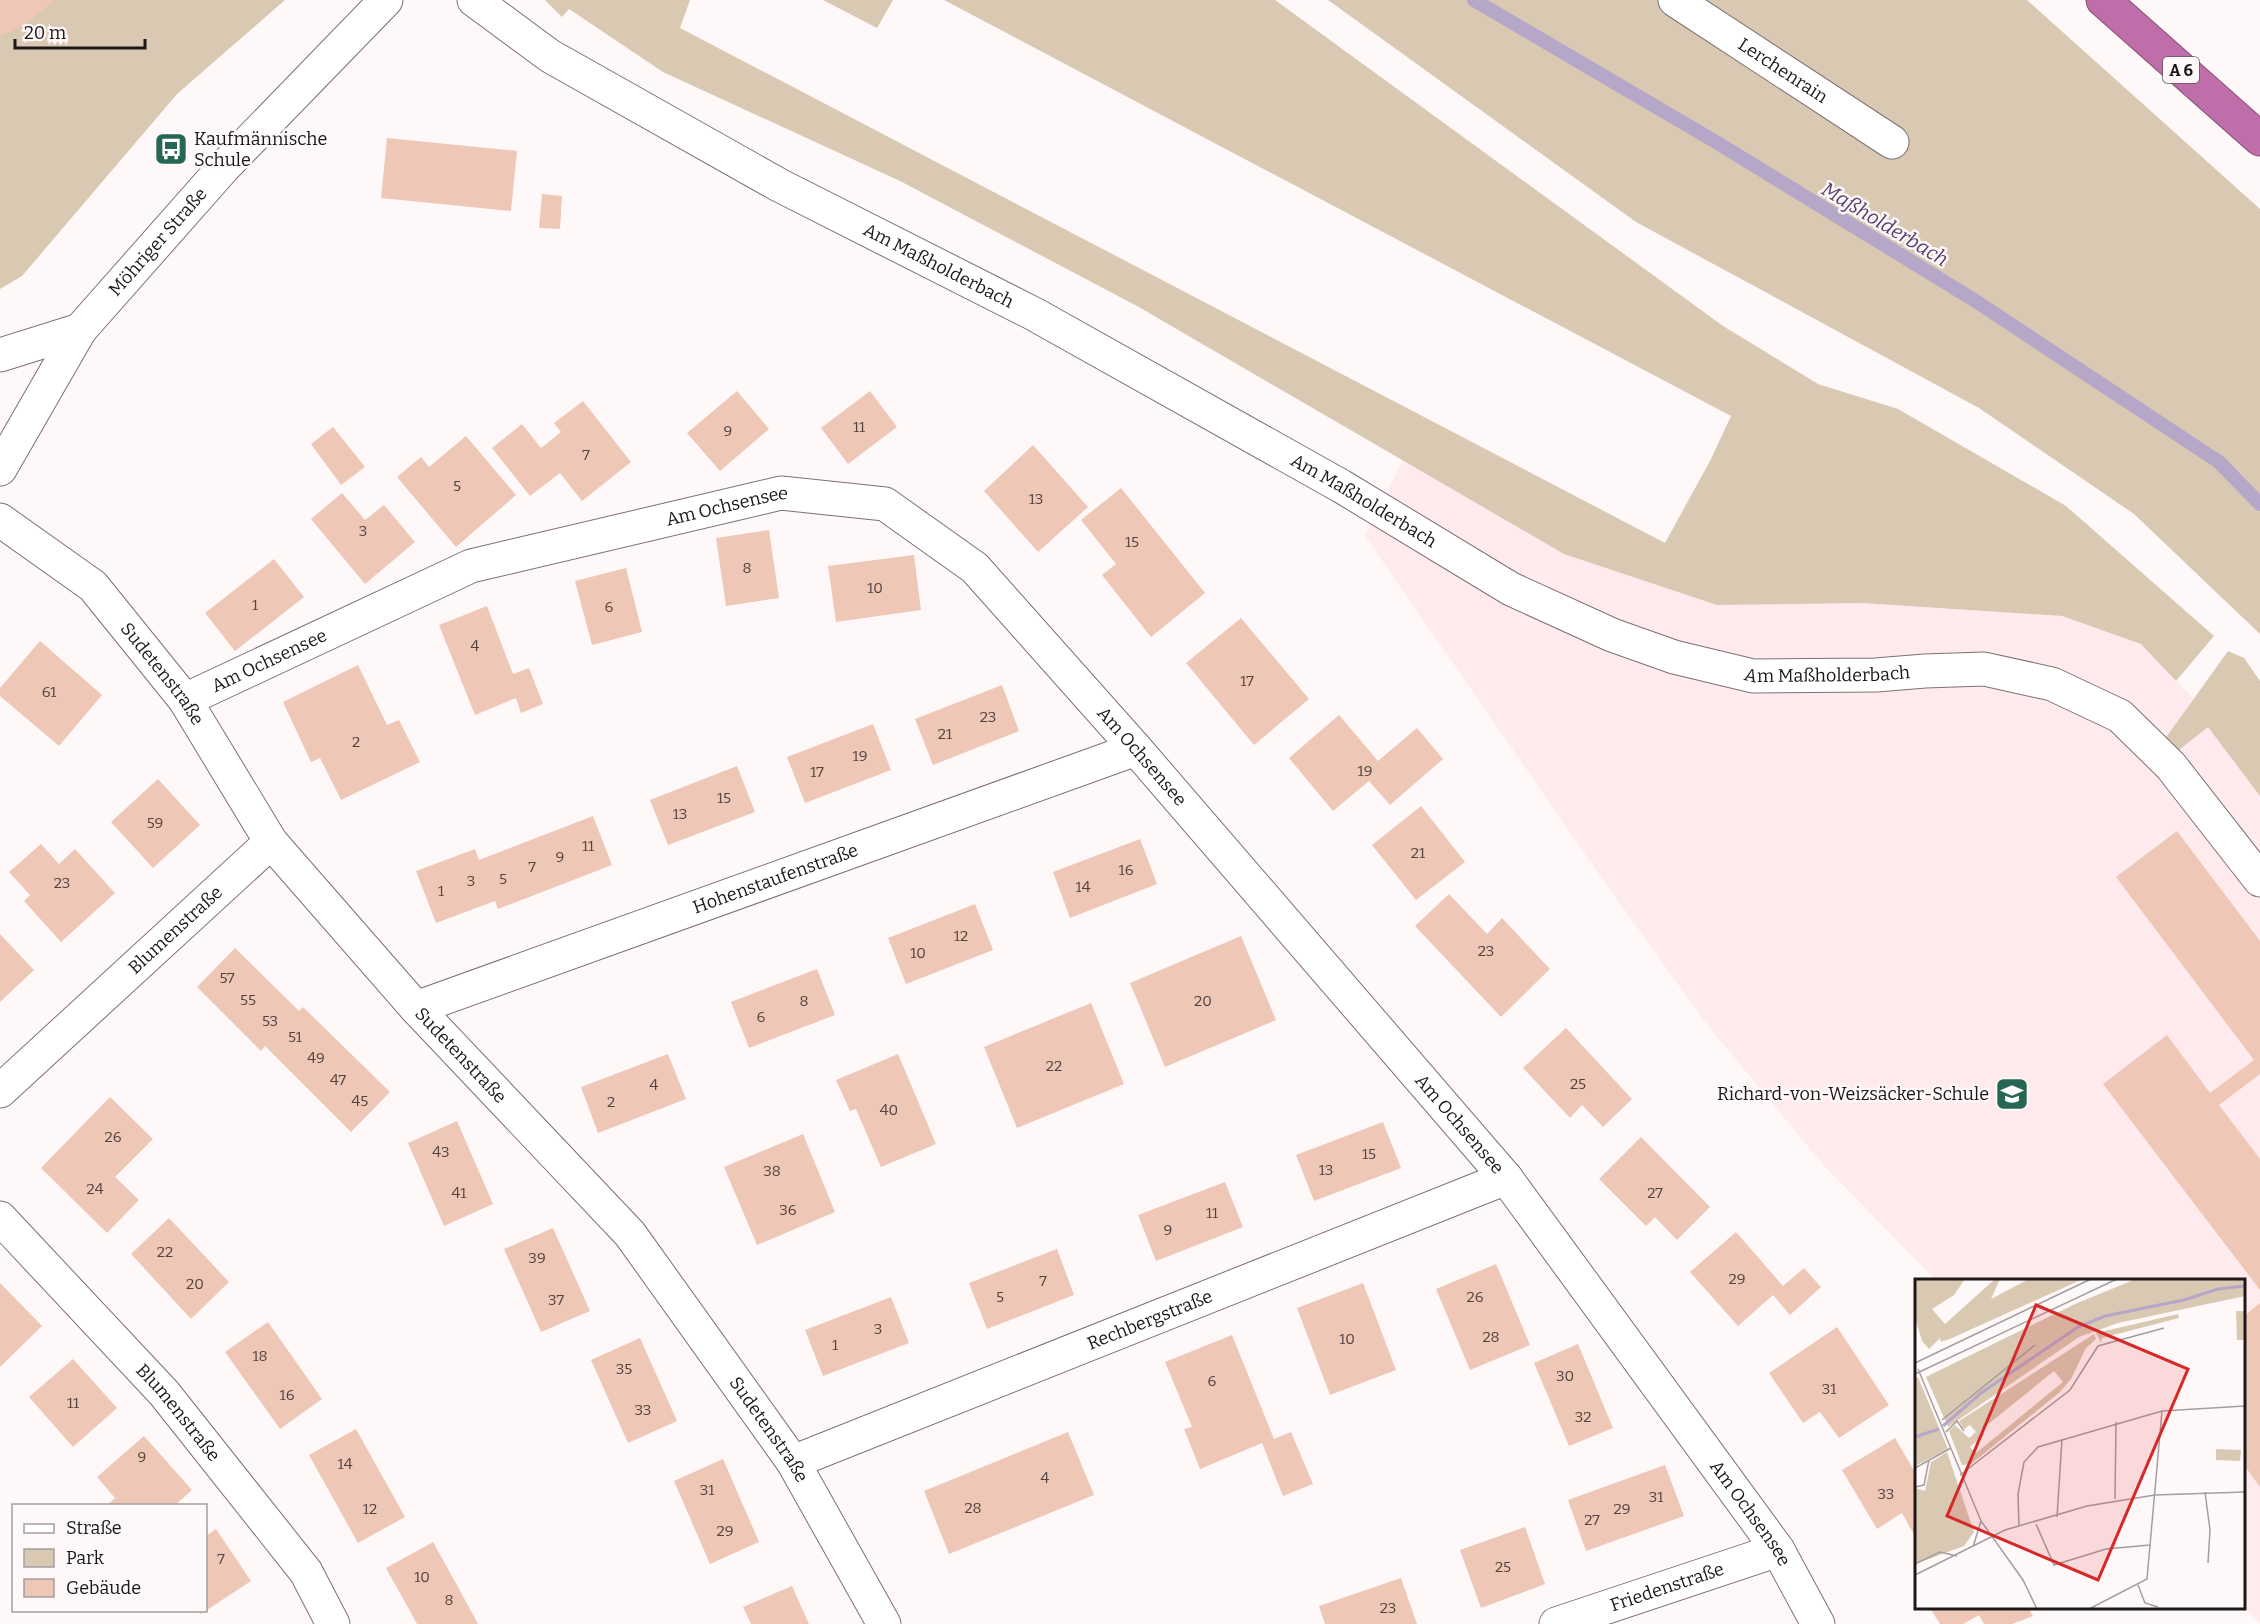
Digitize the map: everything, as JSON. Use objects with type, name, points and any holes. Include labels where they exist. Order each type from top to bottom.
[{"type":"highway","name":"A 6","points":[[2103,0],[2260,139]]},
{"type":"street","name":"Möhriger Straße","points":[[0,469],[80,330],[224,166],[386,0]]},
{"type":"street","name":"Am Maßholderbach","points":[[474,0],[549,56],[779,185],[1044,320],[1341,486],[1511,589],[1612,635],[1674,657],[1753,676],[1876,675],[1984,669],[2052,684],[2120,717],[2172,766],[2260,880]]},
{"type":"street","name":"Lerchenrain","points":[[1675,0],[1892,142]]},
{"type":"street","points":[[0,355],[80,330]]},
{"type":"street","name":"Am Ochsensee","points":[[185,700],[471,566],[781,493],[885,504],[975,568],[1136,749],[1506,1178],[1778,1550],[1818,1624]]},
{"type":"street","name":"Sudetenstraße","points":[[0,520],[93,586],[185,700],[271,842],[416,1008],[630,1234],[793,1462],[884,1624]]},
{"type":"street","name":"Hohenstaufenstraße","points":[[416,1008],[1136,749]]},
{"type":"street","name":"Blumenstraße","points":[[0,1092],[271,842]]},
{"type":"street","name":"Rechbergstraße","points":[[793,1462],[1506,1178]]},
{"type":"street","name":"Blumenstraße","points":[[0,1218],[164,1393],[306,1572],[333,1624]]},
{"type":"street","name":"Friedenstraße","points":[[1556,1624],[1778,1550]]},
{"type":"shaded area","name":"Richard-von-Weizsäcker-Schule","points":[[1407,452],[1717,605],[1862,603],[2062,616],[2141,644],[2256,764],[2260,770],[2260,1623],[2245,1608],[2245,1279],[1935,1279],[1825,1167],[1705,1022],[1601,877],[1365,536]]},
{"type":"green space","points":[[0,0],[285,0],[177,94],[22,276],[0,289]]},
{"type":"green space","points":[[545,0],[690,0],[680,28],[1665,543],[1710,461],[1731,416],[944,0],[1275,0],[1723,326],[1818,384],[1898,409],[2066,506],[2214,636],[2176,681],[2141,644],[2062,616],[1862,603],[1717,605],[1564,554],[1137,306],[900,181],[663,72],[569,9],[562,17]]},
{"type":"green space","points":[[823,0],[893,0],[877,28]]},
{"type":"green space","points":[[1328,0],[2027,0],[2260,209],[2260,634],[2134,514],[1979,408],[1636,222]]},
{"type":"green space","points":[[2228,651],[2244,658],[2260,681],[2260,796],[2208,727],[2179,750],[2165,739]]},
{"type":"building","points":[[0,0],[55,0],[23,26],[0,36]]},
{"type":"building","points":[[387,138],[517,151],[511,211],[381,198]]},
{"type":"building","points":[[542,194],[562,196],[560,229],[539,228]]},
{"type":"building","points":[[737,391],[769,429],[720,471],[687,433]]},
{"type":"building","points":[[870,391],[897,427],[848,464],[821,428]]},
{"type":"building","points":[[583,401],[631,462],[582,501],[560,473],[530,496],[492,448],[522,424],[541,448],[561,432],[554,423]]},
{"type":"building","points":[[333,427],[365,467],[341,485],[311,444]]},
{"type":"building","points":[[466,436],[516,495],[456,547],[397,477],[421,457],[429,467]]},
{"type":"building","points":[[1033,445],[1088,507],[1038,552],[984,491]]},
{"type":"building","points":[[1121,488],[1205,593],[1151,637],[1102,575],[1116,564],[1081,520]]},
{"type":"building","points":[[342,493],[365,520],[384,505],[415,542],[365,584],[311,519]]},
{"type":"building","points":[[769,530],[779,598],[726,606],[716,538]]},
{"type":"building","points":[[914,555],[921,610],[836,622],[828,566]]},
{"type":"building","points":[[274,559],[304,597],[235,651],[205,613]]},
{"type":"building","points":[[626,568],[642,632],[592,645],[575,581]]},
{"type":"building","points":[[487,606],[513,674],[529,668],[543,704],[521,713],[516,698],[475,715],[439,625]]},
{"type":"building","points":[[1241,618],[1309,699],[1254,745],[1186,663]]},
{"type":"building","points":[[40,641],[102,695],[59,746],[0,696],[0,688]]},
{"type":"building","points":[[358,665],[387,725],[399,720],[420,762],[341,800],[320,758],[311,762],[283,702]]},
{"type":"building","points":[[1002,685],[1019,731],[933,765],[915,719]]},
{"type":"building","points":[[1339,715],[1378,761],[1417,728],[1443,759],[1390,805],[1369,781],[1333,811],[1289,758]]},
{"type":"building","points":[[873,724],[891,770],[805,803],[787,757]]},
{"type":"building","points":[[737,766],[755,812],[668,845],[650,800]]},
{"type":"building","points":[[158,779],[200,825],[153,868],[111,822]]},
{"type":"building","points":[[1421,806],[1465,862],[1416,900],[1372,845]]},
{"type":"building","points":[[593,816],[612,865],[498,909],[495,901],[436,923],[416,871],[475,849],[479,860]]},
{"type":"building","points":[[2177,831],[2260,941],[2260,1074],[2219,1105],[2260,1159],[2260,1290],[2103,1084],[2167,1035],[2210,1093],[2254,1060],[2116,877]]},
{"type":"building","points":[[1140,839],[1157,884],[1070,918],[1053,872]]},
{"type":"building","points":[[41,844],[59,864],[75,849],[115,893],[61,942],[24,901],[30,895],[9,872]]},
{"type":"building","points":[[1449,894],[1487,934],[1502,918],[1550,969],[1501,1017],[1415,926]]},
{"type":"building","points":[[975,904],[993,950],[906,984],[888,938]]},
{"type":"building","points":[[0,934],[34,970],[0,1002]]},
{"type":"building","points":[[1241,936],[1276,1020],[1165,1067],[1130,983]]},
{"type":"building","points":[[235,948],[299,1011],[303,1007],[390,1092],[351,1132],[265,1046],[261,1051],[197,987]]},
{"type":"building","points":[[817,969],[835,1015],[749,1048],[731,1002]]},
{"type":"building","points":[[1091,1003],[1124,1084],[1017,1128],[984,1047]]},
{"type":"building","points":[[1566,1028],[1632,1099],[1603,1127],[1582,1105],[1570,1118],[1523,1068]]},
{"type":"building","points":[[668,1054],[686,1099],[598,1133],[581,1087]]},
{"type":"building","points":[[898,1054],[936,1144],[881,1167],[856,1109],[850,1111],[836,1080]]},
{"type":"building","points":[[110,1097],[153,1139],[115,1177],[139,1200],[107,1233],[41,1168]]},
{"type":"building","points":[[457,1121],[493,1204],[444,1226],[408,1143]]},
{"type":"building","points":[[1383,1122],[1401,1168],[1314,1201],[1296,1155]]},
{"type":"building","points":[[803,1134],[835,1212],[757,1245],[724,1167]]},
{"type":"building","points":[[1641,1137],[1710,1207],[1677,1240],[1655,1217],[1646,1226],[1599,1179]]},
{"type":"building","points":[[1225,1182],[1243,1227],[1156,1261],[1138,1215]]},
{"type":"building","points":[[169,1218],[229,1282],[191,1319],[131,1254]]},
{"type":"building","points":[[553,1228],[590,1311],[541,1332],[504,1249]]},
{"type":"building","points":[[1736,1232],[1783,1286],[1804,1268],[1821,1287],[1790,1315],[1773,1295],[1738,1326],[1690,1272]]},
{"type":"building","points":[[1057,1249],[1074,1295],[987,1329],[969,1283]]},
{"type":"building","points":[[1496,1264],[1530,1345],[1470,1370],[1436,1289]]},
{"type":"building","points":[[0,1283],[42,1326],[0,1367]]},
{"type":"building","points":[[1363,1283],[1396,1370],[1330,1395],[1297,1308]]},
{"type":"building","points":[[891,1297],[909,1343],[823,1376],[805,1330]]},
{"type":"building","points":[[2260,1303],[2260,1487],[2245,1466],[2245,1315]]},
{"type":"building","points":[[268,1322],[322,1399],[280,1429],[225,1352]]},
{"type":"building","points":[[1837,1327],[1889,1405],[1839,1438],[1820,1412],[1803,1423],[1769,1373]]},
{"type":"building","points":[[1232,1335],[1274,1439],[1291,1432],[1313,1484],[1283,1496],[1262,1443],[1200,1469],[1184,1429],[1192,1427],[1165,1362]]},
{"type":"building","points":[[640,1338],[677,1421],[628,1443],[591,1360]]},
{"type":"building","points":[[1578,1344],[1613,1428],[1569,1446],[1534,1363]]},
{"type":"building","points":[[73,1359],[117,1408],[73,1447],[29,1397]]},
{"type":"building","points":[[356,1429],[405,1517],[358,1543],[309,1455]]},
{"type":"building","points":[[1068,1432],[1094,1495],[949,1554],[924,1491]]},
{"type":"building","points":[[144,1436],[192,1490],[176,1504],[108,1504],[115,1498],[97,1477]]},
{"type":"building","points":[[1895,1438],[1915,1472],[1915,1536],[1902,1513],[1877,1529],[1842,1470]]},
{"type":"building","points":[[723,1459],[759,1542],[710,1564],[674,1481]]},
{"type":"building","points":[[1665,1465],[1684,1516],[1586,1551],[1568,1500]]},
{"type":"building","points":[[1525,1527],[1545,1584],[1481,1608],[1460,1550]]},
{"type":"building","points":[[216,1529],[251,1581],[207,1610],[207,1535]]},
{"type":"building","points":[[433,1542],[478,1624],[417,1624],[386,1568]]},
{"type":"building","points":[[1401,1578],[1417,1624],[1325,1624],[1319,1606]]},
{"type":"building","points":[[792,1586],[809,1624],[751,1624],[743,1607]]},
{"type":"building","points":[[1931,1609],[2029,1609],[2033,1616],[2012,1624],[1984,1624],[1979,1615],[1963,1624],[1940,1624]]},
{"type":"waterway","name":"Maßholderbach","points":[[1474,0],[1716,142],[1974,300],[2219,462],[2260,504]]},
{"type":"place","name":"Kaufmännische Schule","points":[[171,149]]},
{"type":"place","name":"Richard-von-Weizsäcker-Schule","points":[[2012,1094]]}]
